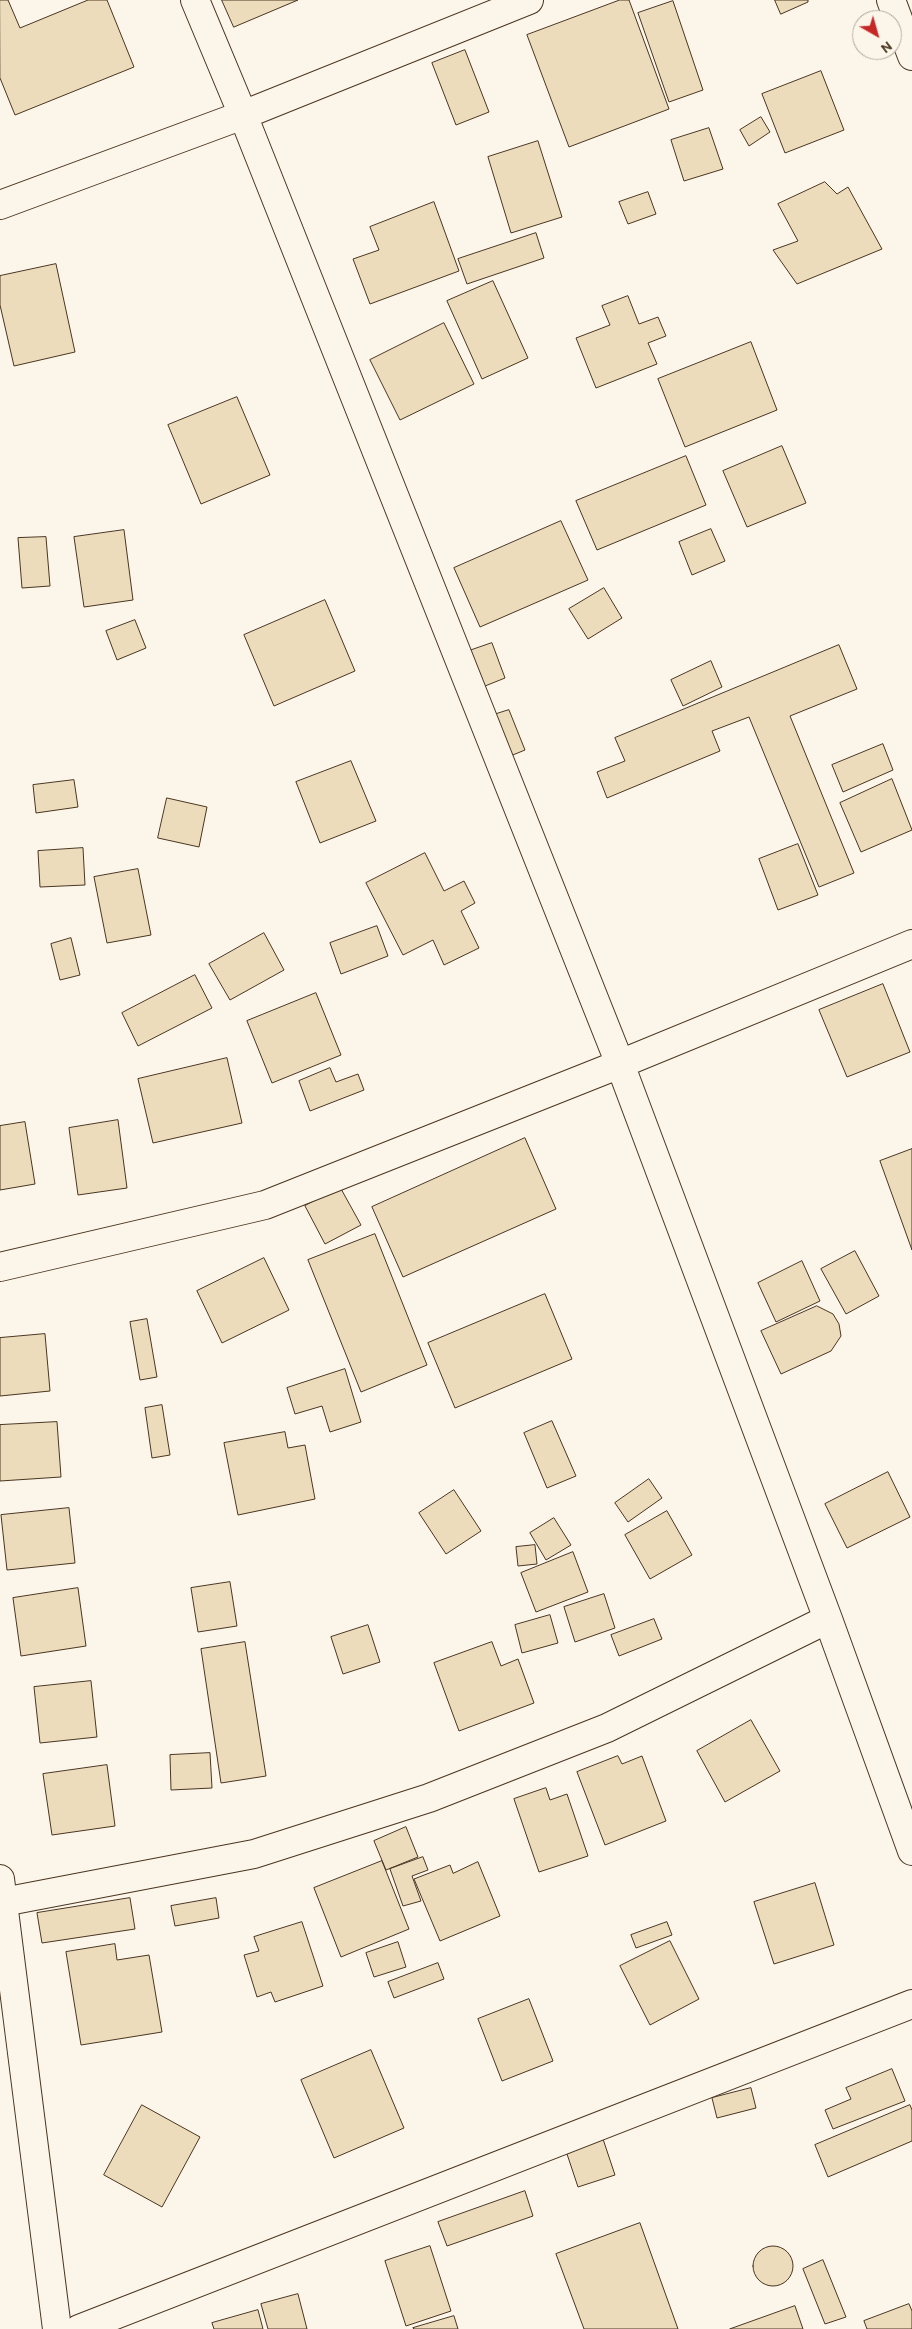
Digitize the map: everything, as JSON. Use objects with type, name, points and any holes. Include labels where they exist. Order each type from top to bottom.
[{"type":"street","points":[[195,0],[243,115],[620,1064],[828,1619],[912,1851]]},
{"type":"street","points":[[0,205],[243,115],[529,0]]},
{"type":"street","points":[[891,0],[912,56]]},
{"type":"street","points":[[0,1267],[265,1205],[620,1064],[912,944]]},
{"type":"street","points":[[57,2329],[2,1890],[254,1854],[429,1798],[607,1728],[828,1619]]},
{"type":"street","points":[[79,2329],[912,2004]]},
{"type":"building","points":[[0,0],[8,0],[20,28],[88,0],[107,0],[134,67],[15,115],[0,78]]},
{"type":"building","points":[[222,0],[298,0],[234,27]]},
{"type":"building","points":[[620,0],[629,0],[669,109],[569,147],[527,35]]},
{"type":"building","points":[[775,0],[808,0],[808,2],[781,14]]},
{"type":"building","points":[[673,1],[703,90],[669,102],[638,13]]},
{"type":"building","points":[[465,50],[489,112],[456,125],[432,63]]},
{"type":"building","points":[[821,71],[844,130],[785,153],[762,94]]},
{"type":"building","points":[[761,117],[770,132],[749,146],[740,130]]},
{"type":"building","points":[[709,128],[723,169],[684,181],[671,140]]},
{"type":"building","points":[[538,141],[562,217],[511,233],[488,157]]},
{"type":"building","points":[[825,182],[837,194],[848,187],[882,249],[797,284],[773,250],[798,241],[778,204]]},
{"type":"building","points":[[648,192],[656,214],[628,224],[619,202]]},
{"type":"building","points":[[434,202],[459,271],[370,304],[353,259],[379,250],[370,227]]},
{"type":"building","points":[[536,233],[544,258],[467,284],[458,259]]},
{"type":"building","points":[[56,264],[75,352],[14,366],[0,305],[0,276]]},
{"type":"building","points":[[493,281],[528,358],[482,379],[447,301]]},
{"type":"building","points":[[628,296],[639,324],[658,317],[666,336],[648,343],[657,364],[596,388],[576,338],[610,325],[602,306]]},
{"type":"building","points":[[444,323],[474,384],[400,420],[370,360]]},
{"type":"building","points":[[751,342],[777,410],[685,447],[658,379]]},
{"type":"building","points":[[237,397],[270,475],[201,504],[168,425]]},
{"type":"building","points":[[782,446],[806,503],[747,527],[723,471]]},
{"type":"building","points":[[686,456],[706,505],[597,550],[576,501]]},
{"type":"building","points":[[561,521],[588,580],[480,627],[454,568]]},
{"type":"building","points":[[711,529],[725,561],[692,575],[679,542]]},
{"type":"building","points":[[124,530],[133,600],[84,607],[74,537]]},
{"type":"building","points":[[46,537],[50,586],[22,588],[18,538]]},
{"type":"building","points":[[604,588],[622,618],[588,639],[569,609]]},
{"type":"building","points":[[325,600],[355,671],[274,706],[244,635]]},
{"type":"building","points":[[135,620],[146,648],[117,660],[106,631]]},
{"type":"building","points":[[492,643],[505,678],[480,688],[466,652]]},
{"type":"building","points":[[839,645],[857,689],[790,716],[854,873],[819,887],[749,717],[712,731],[720,751],[607,798],[597,772],[625,761],[615,738]]},
{"type":"building","points":[[711,661],[722,687],[683,706],[671,680]]},
{"type":"building","points":[[509,710],[525,750],[503,759],[487,717]]},
{"type":"building","points":[[883,744],[893,770],[843,792],[832,765]]},
{"type":"building","points":[[351,761],[376,821],[320,843],[296,782]]},
{"type":"building","points":[[892,779],[912,830],[861,852],[840,803]]},
{"type":"building","points":[[74,780],[78,807],[36,813],[33,785]]},
{"type":"building","points":[[167,798],[207,807],[199,847],[158,838]]},
{"type":"building","points":[[798,844],[818,895],[778,910],[759,859]]},
{"type":"building","points":[[83,848],[85,885],[40,887],[38,851]]},
{"type":"building","points":[[425,853],[444,891],[464,881],[475,903],[461,911],[479,948],[444,965],[433,940],[403,955],[366,883]]},
{"type":"building","points":[[138,869],[151,935],[107,943],[94,877]]},
{"type":"building","points":[[377,926],[388,956],[341,974],[330,943]]},
{"type":"building","points":[[264,933],[284,970],[230,1000],[209,964]]},
{"type":"building","points":[[71,938],[80,975],[60,980],[51,944]]},
{"type":"building","points":[[195,975],[212,1008],[138,1046],[122,1013]]},
{"type":"building","points":[[883,984],[910,1052],[847,1077],[819,1010]]},
{"type":"building","points":[[316,993],[341,1055],[272,1083],[247,1021]]},
{"type":"building","points":[[227,1058],[242,1123],[153,1143],[138,1079]]},
{"type":"building","points":[[330,1068],[336,1082],[358,1074],[364,1090],[310,1111],[299,1081]]},
{"type":"building","points":[[118,1120],[127,1188],[78,1195],[69,1128]]},
{"type":"building","points":[[25,1122],[35,1184],[0,1190],[0,1126]]},
{"type":"building","points":[[525,1138],[556,1209],[403,1277],[372,1207]]},
{"type":"building","points":[[912,1149],[912,1250],[880,1161]]},
{"type":"building","points":[[340,1187],[361,1225],[325,1244],[305,1206]]},
{"type":"building","points":[[375,1234],[427,1365],[361,1392],[308,1260]]},
{"type":"building","points":[[855,1251],[879,1296],[846,1314],[821,1269]]},
{"type":"building","points":[[264,1258],[289,1310],[222,1343],[197,1291]]},
{"type":"building","points":[[802,1261],[820,1301],[776,1322],[758,1283]]},
{"type":"building","points":[[545,1294],[572,1359],[455,1408],[428,1343]]},
{"type":"building","points":[[817,1306],[833,1314],[839,1324],[841,1336],[831,1351],[781,1374],[761,1331]]},
{"type":"building","points":[[147,1319],[157,1377],[140,1380],[130,1322]]},
{"type":"building","points":[[45,1334],[50,1391],[0,1396],[0,1338]]},
{"type":"building","points":[[345,1369],[361,1422],[330,1432],[322,1406],[295,1414],[287,1388]]},
{"type":"building","points":[[162,1405],[170,1455],[152,1458],[145,1408]]},
{"type":"building","points":[[552,1421],[576,1476],[547,1488],[524,1433]]},
{"type":"building","points":[[57,1422],[61,1477],[0,1481],[0,1425]]},
{"type":"building","points":[[285,1432],[288,1448],[305,1445],[315,1499],[238,1515],[224,1443]]},
{"type":"building","points":[[888,1472],[910,1517],[847,1548],[825,1504]]},
{"type":"building","points":[[649,1479],[662,1498],[628,1522],[615,1503]]},
{"type":"building","points":[[454,1490],[481,1531],[446,1554],[419,1513]]},
{"type":"building","points":[[69,1508],[75,1563],[7,1570],[1,1515]]},
{"type":"building","points":[[667,1511],[692,1555],[650,1579],[625,1535]]},
{"type":"building","points":[[554,1518],[571,1545],[546,1560],[530,1533]]},
{"type":"building","points":[[535,1545],[537,1564],[518,1566],[516,1547]]},
{"type":"building","points":[[573,1552],[588,1592],[536,1612],[521,1573]]},
{"type":"building","points":[[230,1582],[237,1626],[198,1632],[191,1588]]},
{"type":"building","points":[[78,1588],[86,1646],[21,1656],[13,1598]]},
{"type":"building","points":[[604,1594],[615,1628],[575,1642],[564,1607]]},
{"type":"building","points":[[550,1615],[558,1643],[522,1653],[515,1625]]},
{"type":"building","points":[[654,1619],[662,1639],[619,1656],[611,1635]]},
{"type":"building","points":[[368,1625],[380,1662],[343,1674],[331,1637]]},
{"type":"building","points":[[245,1642],[266,1776],[221,1783],[201,1649]]},
{"type":"building","points":[[492,1642],[501,1666],[518,1659],[534,1703],[459,1731],[434,1663]]},
{"type":"building","points":[[91,1681],[97,1737],[40,1743],[34,1687]]},
{"type":"building","points":[[751,1720],[780,1771],[725,1802],[697,1751]]},
{"type":"building","points":[[210,1753],[212,1788],[171,1790],[170,1755]]},
{"type":"building","points":[[618,1756],[622,1764],[642,1756],[666,1821],[605,1845],[577,1772]]},
{"type":"building","points":[[107,1765],[115,1826],[52,1835],[43,1774]]},
{"type":"building","points":[[546,1788],[550,1800],[567,1794],[588,1856],[539,1872],[514,1799]]},
{"type":"building","points":[[406,1827],[418,1857],[386,1870],[374,1841]]},
{"type":"building","points":[[423,1857],[428,1870],[412,1876],[421,1901],[403,1906],[390,1869]]},
{"type":"building","points":[[382,1861],[409,1929],[341,1957],[314,1888]]},
{"type":"building","points":[[478,1862],[500,1916],[440,1941],[414,1879],[450,1865],[453,1873]]},
{"type":"building","points":[[815,1883],[834,1945],[774,1964],[754,1902]]},
{"type":"building","points":[[130,1898],[135,1929],[42,1943],[37,1913]]},
{"type":"building","points":[[216,1898],[219,1918],[175,1926],[171,1906]]},
{"type":"building","points":[[302,1922],[323,1986],[275,2002],[271,1992],[257,1997],[244,1955],[259,1951],[254,1937]]},
{"type":"building","points":[[667,1922],[672,1935],[636,1948],[631,1935]]},
{"type":"building","points":[[670,1941],[699,1999],[650,2025],[620,1966]]},
{"type":"building","points":[[398,1942],[406,1967],[374,1977],[366,1953]]},
{"type":"building","points":[[115,1944],[117,1960],[149,1955],[162,2032],[81,2045],[66,1952]]},
{"type":"building","points":[[438,1963],[444,1979],[394,1998],[388,1982]]},
{"type":"building","points":[[529,1999],[553,2061],[502,2081],[478,2019]]},
{"type":"building","points":[[371,2050],[404,2128],[334,2158],[301,2080]]},
{"type":"building","points":[[892,2069],[905,2101],[833,2129],[825,2110],[851,2099],[846,2088]]},
{"type":"building","points":[[751,2088],[756,2108],[717,2118],[712,2098]]},
{"type":"building","points":[[142,2105],[200,2137],[162,2207],[104,2175]]},
{"type":"building","points":[[910,2105],[912,2110],[912,2141],[828,2177],[815,2145]]},
{"type":"building","points":[[603,2139],[615,2175],[578,2187],[566,2151]]},
{"type":"building","points":[[525,2191],[533,2216],[447,2246],[438,2222]]},
{"type":"building","points":[[640,2223],[678,2329],[584,2329],[556,2254]]},
{"type":"building","points":[[430,2246],[451,2311],[406,2326],[385,2261]]},
{"type":"building","points":[[777,2246],[784,2249],[790,2255],[793,2266],[792,2274],[784,2283],[777,2286],[769,2286],[762,2283],[754,2274],[753,2262],[756,2255],[765,2247]]},
{"type":"building","points":[[823,2260],[846,2317],[825,2324],[803,2269]]},
{"type":"building","points":[[298,2294],[307,2329],[268,2329],[261,2304]]},
{"type":"building","points":[[909,2304],[912,2311],[912,2329],[867,2329],[864,2321]]},
{"type":"building","points":[[795,2306],[803,2329],[730,2329]]},
{"type":"building","points":[[258,2310],[263,2329],[214,2329],[212,2323]]},
{"type":"building","points":[[454,2316],[458,2329],[413,2328]]}]
